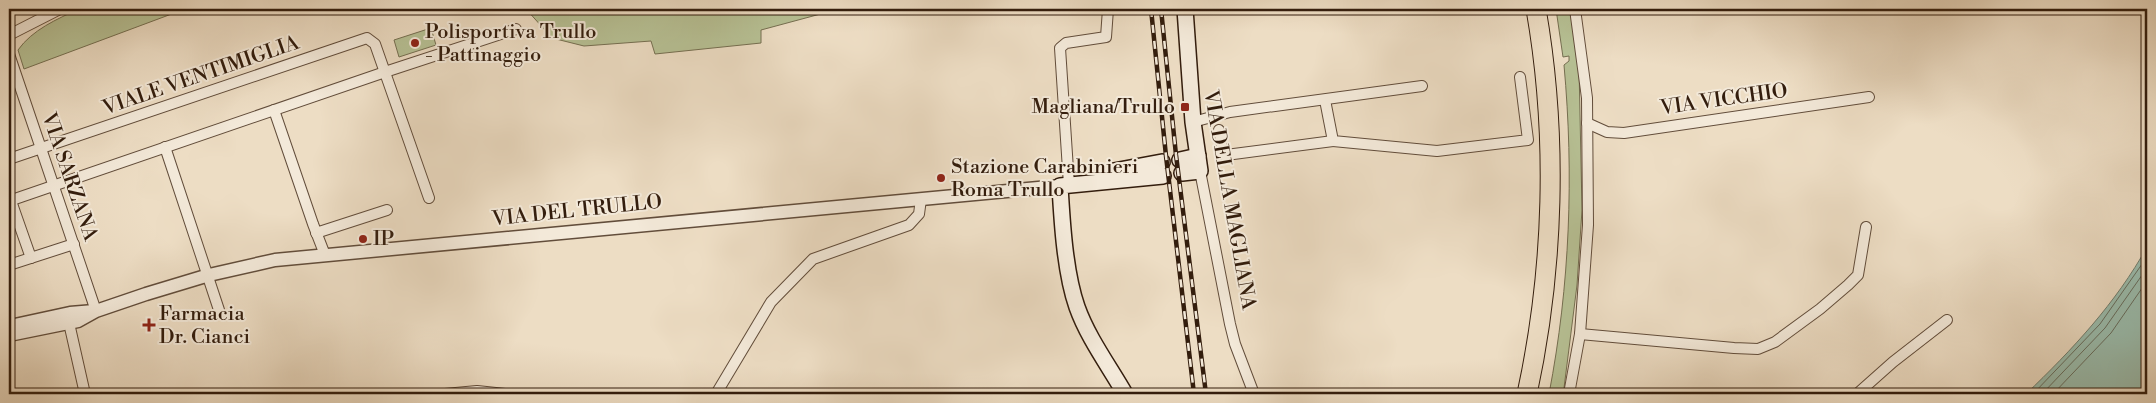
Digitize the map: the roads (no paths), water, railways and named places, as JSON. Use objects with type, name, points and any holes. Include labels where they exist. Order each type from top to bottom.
[{"type":"highway","points":[[1527,394],[1542,306],[1549,211],[1549,147],[1546,89],[1536,9]]},
{"type":"highway","points":[[1539,394],[1554,307],[1561,205],[1559,108],[1548,9]]},
{"type":"main road","name":"VIA DELLA MAGLIANA","points":[[1185,9],[1193,122],[1199,163]]},
{"type":"main road","points":[[1181,166],[1199,163]]},
{"type":"main road","name":"VIA DEL TRULLO","points":[[1064,185],[1163,169]]},
{"type":"main road","points":[[1064,185],[1063,229],[1075,301],[1090,334],[1125,394]]},
{"type":"street","points":[[9,35],[60,9]]},
{"type":"street","points":[[1064,185],[1060,48],[1066,42],[1106,37],[1108,9]]},
{"type":"street","points":[[1570,394],[1580,334],[1588,225],[1585,81],[1575,9]]},
{"type":"street","points":[[30,258],[10,201],[516,29]]},
{"type":"street","name":"VIALE VENTIMIGLIA","points":[[9,160],[160,110],[366,38],[374,42],[429,198]]},
{"type":"street","name":"VIA SARZANA","points":[[9,54],[96,311]]},
{"type":"street","points":[[1219,130],[1223,154],[1226,155],[1332,140],[1437,151],[1528,140],[1520,77]]},
{"type":"street","points":[[1193,122],[1230,112],[1422,86]]},
{"type":"street","name":"VIA VICCHIO","points":[[1587,123],[1607,132],[1624,133],[1869,97]]},
{"type":"street","points":[[1325,100],[1332,140]]},
{"type":"street","points":[[274,110],[325,255]]},
{"type":"street","points":[[166,148],[219,310]]},
{"type":"street","name":"VIA DELLA MAGLIANA","points":[[1199,163],[1230,324],[1235,344],[1254,394]]},
{"type":"street","name":"VIA DEL TRULLO","points":[[9,326],[70,313],[96,311],[209,275],[262,262],[1064,185]]},
{"type":"street","points":[[716,394],[769,305],[813,259],[910,225],[919,214],[920,198]]},
{"type":"street","points":[[316,233],[386,210]]},
{"type":"street","points":[[1580,334],[1758,349],[1775,342],[1820,309],[1858,275],[1866,227]]},
{"type":"street","points":[[9,265],[74,244]]},
{"type":"street","name":"VIA DEL TRULLO","points":[[9,335],[69,323],[85,318],[96,311]]},
{"type":"street","points":[[1857,394],[1893,362],[1947,320]]},
{"type":"street","points":[[69,323],[85,394]]},
{"type":"street","points":[[445,394],[477,391],[505,394]]},
{"type":"water","points":[[2147,247],[2147,394],[2026,394],[2076,343],[2107,307],[2135,268]]},
{"type":"railway","points":[[1151,9],[1194,394]]},
{"type":"railway","points":[[1161,9],[1176,155],[1206,394]]},
{"type":"place","name":"Polisportiva Trullo - Pattinaggio","points":[[415,43]]},
{"type":"place","name":"Magliana/Trullo","points":[[1185,107]]},
{"type":"place","name":"Stazione Carabinieri Roma Trullo","points":[[941,178]]},
{"type":"place","name":"IP","points":[[363,239]]},
{"type":"place","name":"Farmacia Dr. Cianci","points":[[149,325]]}]
